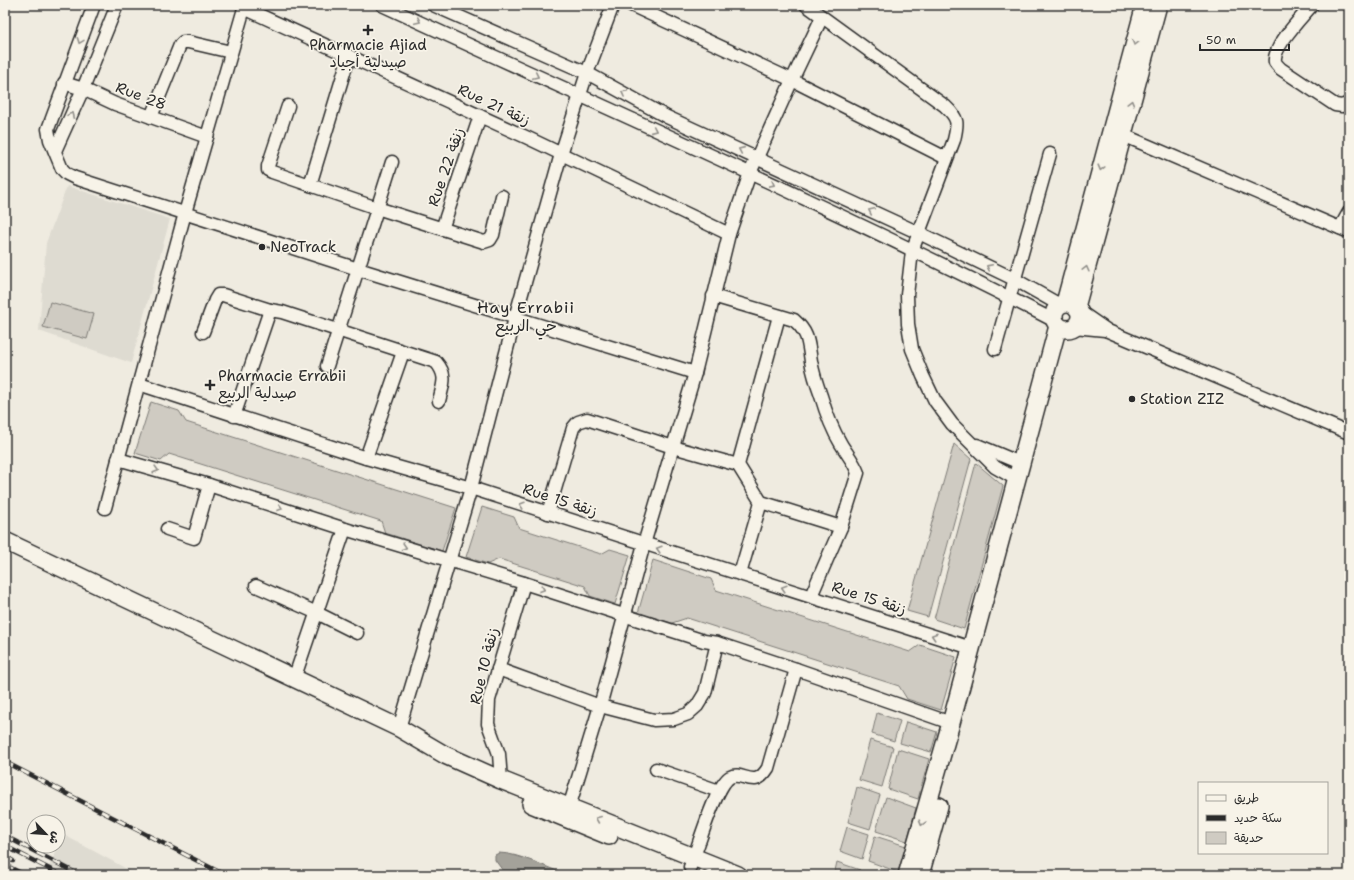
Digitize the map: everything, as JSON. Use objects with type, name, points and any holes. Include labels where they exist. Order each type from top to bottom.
[{"type":"main road","points":[[920,875],[1027,476],[1145,5]]},
{"type":"main road","points":[[907,875],[951,723],[1018,471],[1123,135],[1158,5]]},
{"type":"main road","points":[[5,541],[399,728],[445,755],[501,780],[567,813]]},
{"type":"main road","points":[[445,755],[462,772],[471,778],[567,813],[692,862],[738,875]]},
{"type":"main road","points":[[692,862],[709,875]]},
{"type":"street","points":[[94,5],[48,129],[50,140],[62,169],[67,174],[358,269],[695,373]]},
{"type":"street","points":[[55,151],[83,89],[117,5]]},
{"type":"street","points":[[382,5],[750,173],[1008,297],[1108,331],[1349,433]]},
{"type":"street","points":[[434,5],[587,74],[667,116],[919,233],[1014,279],[1067,316]]},
{"type":"street","points":[[399,728],[471,488],[515,318],[561,154],[587,74],[613,5]]},
{"type":"street","points":[[631,5],[792,80],[946,158]]},
{"type":"street","points":[[806,5],[945,106],[953,114],[957,122],[954,140],[912,251],[907,295],[908,324],[912,349],[935,401],[952,424],[972,443],[1018,471]]},
{"type":"street","points":[[1312,5],[1281,43],[1276,54],[1276,62],[1281,69],[1335,105],[1347,107]]},
{"type":"street","points":[[105,508],[185,213],[245,6]]},
{"type":"street","name":"Rue 21 زنقة","points":[[245,6],[729,234]]},
{"type":"street","points":[[567,813],[600,706],[644,544],[695,373],[729,234],[750,173],[822,18]]},
{"type":"street","points":[[151,117],[180,45],[183,42],[231,52]]},
{"type":"street","points":[[310,185],[349,56]]},
{"type":"street","name":"Rue 28","points":[[64,83],[83,89],[115,104],[207,137]]},
{"type":"street","points":[[288,106],[269,163],[268,170],[272,172],[377,208],[484,242],[487,242],[493,236],[502,196]]},
{"type":"street","name":"Rue 22 زنقة","points":[[442,229],[480,116]]},
{"type":"street","points":[[1123,135],[1344,230],[1349,212]]},
{"type":"street","points":[[995,349],[1008,297],[1050,154]]},
{"type":"street","points":[[327,366],[337,330],[392,162]]},
{"type":"street","points":[[203,332],[215,300],[218,295],[223,295],[436,362],[444,375],[439,401]]},
{"type":"street","points":[[713,296],[794,320],[802,327],[808,339],[811,361],[823,403],[833,429],[856,466],[858,473],[841,527],[811,596]]},
{"type":"street","points":[[234,416],[276,311]]},
{"type":"street","points":[[738,465],[779,316]]},
{"type":"street","points":[[366,458],[403,352]]},
{"type":"street","name":"Rue 15 زنقة","points":[[139,384],[366,458],[471,488],[971,648]]},
{"type":"street","points":[[548,513],[573,428],[578,422],[587,419],[673,447],[738,465],[761,502],[841,527]]},
{"type":"street","points":[[118,459],[210,485],[345,529],[524,583],[704,641],[717,643],[951,723]]},
{"type":"street","points":[[167,529],[194,538],[210,485]]},
{"type":"street","points":[[740,574],[761,502]]},
{"type":"street","points":[[294,679],[345,529]]},
{"type":"street","name":"Rue 10 زنقة","points":[[501,780],[499,754],[488,724],[489,700],[524,583]]},
{"type":"street","points":[[256,586],[317,613],[357,633]]},
{"type":"street","points":[[498,669],[600,706],[654,720],[674,719],[688,714],[698,706],[705,693],[717,643]]},
{"type":"street","points":[[692,862],[719,791],[729,778],[736,776],[748,779],[758,778],[764,774],[773,752],[796,669]]},
{"type":"street","points":[[656,769],[719,791]]},
{"type":"shaded area","points":[[67,186],[170,219],[131,363],[39,331],[46,243]]},
{"type":"shaded area","points":[[66,836],[138,875],[45,875],[55,854],[66,854]]},
{"type":"shaded area","points":[[499,853],[515,855],[567,875],[506,875],[495,860],[495,855]]},
{"type":"green space","points":[[50,302],[94,314],[87,339],[43,327]]},
{"type":"green space","points":[[151,402],[179,411],[186,422],[456,508],[442,551],[385,533],[381,521],[169,454],[161,461],[135,453]]},
{"type":"green space","points":[[954,444],[971,459],[928,617],[907,611]]},
{"type":"green space","points":[[976,463],[1003,486],[964,629],[934,619]]},
{"type":"green space","points":[[482,507],[514,517],[519,528],[601,554],[610,549],[630,555],[615,604],[590,596],[585,586],[499,559],[488,564],[466,557]]},
{"type":"green space","points":[[653,560],[711,579],[716,590],[910,652],[920,645],[956,657],[941,710],[907,699],[899,686],[687,618],[672,623],[638,613]]},
{"type":"green space","points":[[877,713],[900,721],[894,741],[872,734]]},
{"type":"green space","points":[[906,722],[937,732],[931,752],[900,743]]},
{"type":"green space","points":[[870,740],[893,747],[882,787],[859,780]]},
{"type":"green space","points":[[898,749],[929,759],[918,799],[888,789]]},
{"type":"green space","points":[[857,787],[880,795],[870,829],[848,822]]},
{"type":"green space","points":[[886,797],[916,808],[907,841],[876,831]]},
{"type":"green space","points":[[847,827],[869,834],[862,859],[840,851]]},
{"type":"green space","points":[[875,836],[906,846],[898,872],[868,861]]},
{"type":"green space","points":[[837,862],[860,870],[858,875],[834,875]]},
{"type":"railway","points":[[5,762],[225,875]]},
{"type":"railway","points":[[5,836],[80,875]]},
{"type":"railway","points":[[5,846],[61,875]]},
{"type":"railway","points":[[5,856],[13,861]]},
{"type":"railway","points":[[5,865],[25,875]]},
{"type":"place","name":"Pharmacie Ajiad صيدلية أجياد","points":[[368,30]]},
{"type":"place","name":"NeoTrack","points":[[262,247]]},
{"type":"place","name":"Pharmacie Errabii صيدلية الربيع","points":[[210,385]]},
{"type":"place","name":"Station ZIZ","points":[[1132,399]]},
{"type":"district","name":"Hay Errabii حي الربيع","points":[[526,316]]}]
